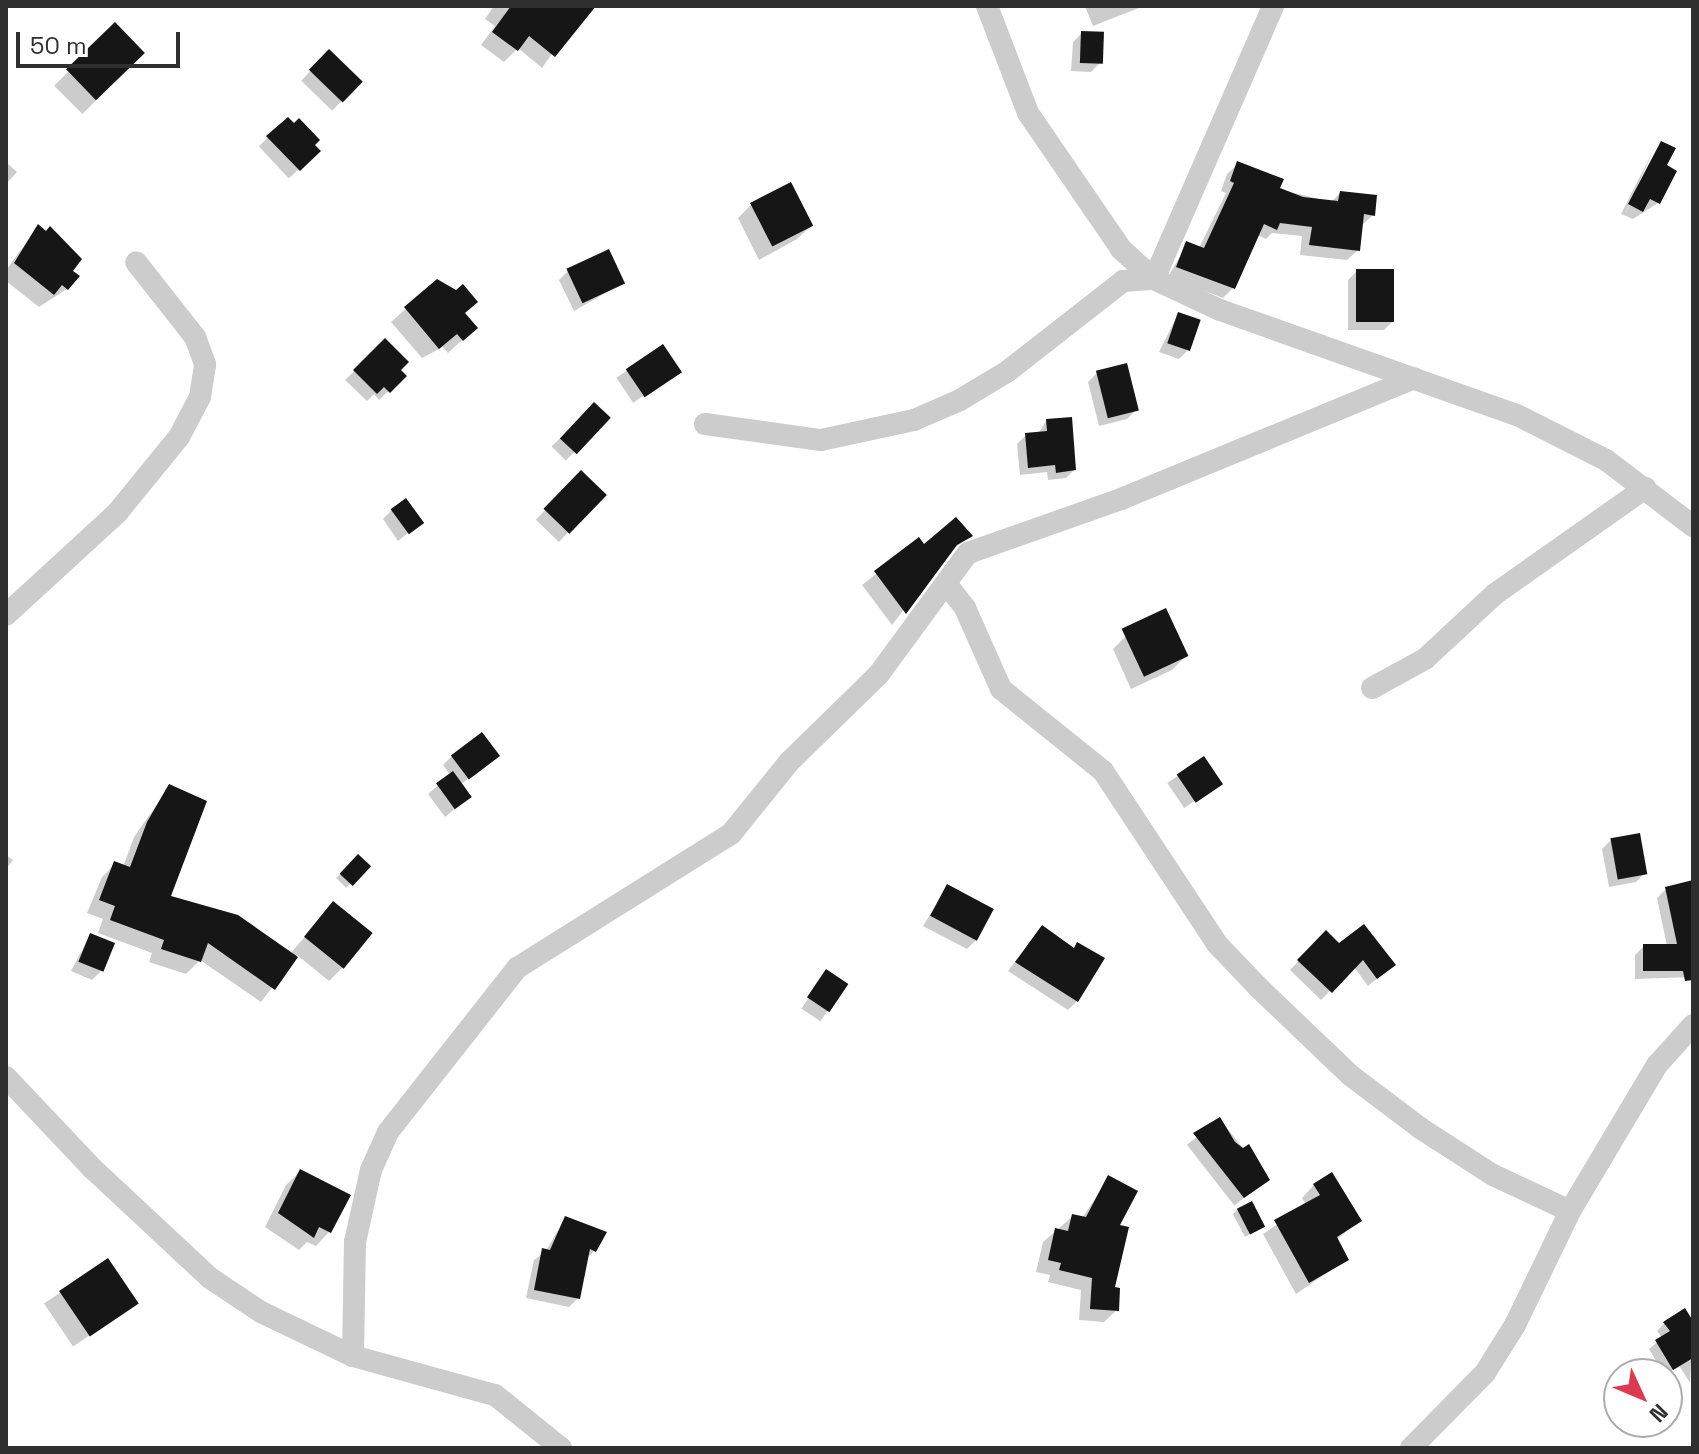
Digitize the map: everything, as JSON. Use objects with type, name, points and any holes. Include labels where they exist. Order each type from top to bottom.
[{"type":"street","points":[[987,6],[1028,113],[1121,249],[1154,279],[1220,310],[1517,415],[1606,460],[1693,526]]},
{"type":"street","points":[[1154,279],[1273,6]]},
{"type":"street","points":[[6,615],[117,513],[179,437],[200,397],[205,364],[195,337],[136,262]]},
{"type":"street","points":[[705,424],[821,440],[914,420],[960,400],[1008,371],[1123,281],[1154,279]]},
{"type":"street","points":[[353,1356],[355,1242],[371,1170],[388,1132],[471,1021],[517,968],[550,944],[731,834],[790,761],[879,674],[948,586],[968,553],[1121,499],[1414,378]]},
{"type":"street","points":[[1372,688],[1425,659],[1495,594],[1645,488]]},
{"type":"street","points":[[948,586],[965,608],[1001,689],[1103,771],[1217,944],[1259,988],[1350,1075],[1420,1128],[1493,1175],[1570,1211]]},
{"type":"street","points":[[1411,1448],[1485,1373],[1515,1325],[1570,1211],[1657,1065],[1693,1025]]},
{"type":"street","points":[[6,1077],[92,1168],[210,1278],[261,1312],[353,1356],[495,1395],[561,1448]]},
{"type":"building","points":[[511,6],[596,6],[555,57],[529,36],[518,51],[492,32]]},
{"type":"building","points":[[115,22],[145,53],[96,100],[66,69]]},
{"type":"building","points":[[1081,31],[1104,32],[1103,64],[1080,63]]},
{"type":"building","points":[[329,49],[363,82],[343,103],[309,70]]},
{"type":"building","points":[[288,117],[294,123],[299,118],[320,140],[315,145],[321,151],[300,171],[266,136]]},
{"type":"building","points":[[1661,141],[1676,148],[1667,165],[1677,171],[1660,204],[1650,199],[1643,212],[1628,204]]},
{"type":"building","points":[[1237,161],[1284,179],[1280,188],[1303,197],[1338,201],[1340,191],[1377,195],[1375,216],[1364,214],[1360,251],[1309,245],[1312,227],[1280,223],[1277,230],[1264,224],[1235,289],[1176,267],[1186,241],[1204,248],[1234,183],[1230,181]]},
{"type":"building","points":[[791,182],[813,226],[772,247],[750,203]]},
{"type":"building","points":[[38,224],[46,231],[50,226],[82,259],[73,271],[80,276],[68,290],[62,285],[54,295],[14,263]]},
{"type":"building","points":[[609,249],[625,283],[582,303],[566,269]]},
{"type":"building","points":[[1356,269],[1394,269],[1394,322],[1356,322]]},
{"type":"building","points":[[437,279],[456,290],[463,284],[478,302],[465,313],[478,328],[463,341],[457,334],[439,349],[404,307]]},
{"type":"building","points":[[1178,312],[1201,320],[1190,351],[1167,343]]},
{"type":"building","points":[[385,338],[409,362],[401,370],[407,376],[390,393],[384,387],[377,394],[353,370]]},
{"type":"building","points":[[663,344],[682,372],[645,397],[626,369]]},
{"type":"building","points":[[1127,363],[1139,411],[1108,418],[1096,371]]},
{"type":"building","points":[[594,402],[611,418],[577,454],[560,439]]},
{"type":"building","points":[[1072,417],[1076,470],[1056,473],[1055,465],[1028,468],[1025,433],[1047,431],[1046,419]]},
{"type":"building","points":[[581,470],[607,495],[569,534],[543,509]]},
{"type":"building","points":[[406,498],[424,523],[409,534],[391,509]]},
{"type":"building","points":[[956,517],[973,536],[957,545],[906,614],[874,571],[919,537],[924,544]]},
{"type":"building","points":[[1166,608],[1188,656],[1144,677],[1122,629]]},
{"type":"building","points":[[482,732],[500,756],[469,779],[451,755]]},
{"type":"building","points":[[1204,756],[1223,784],[1196,803],[1177,774]]},
{"type":"building","points":[[453,771],[472,797],[455,809],[436,783]]},
{"type":"building","points":[[169,784],[207,801],[171,896],[238,915],[298,957],[275,990],[208,943],[201,962],[161,949],[164,940],[110,920],[115,906],[99,900],[114,861],[130,867],[147,822]]},
{"type":"building","points":[[1640,833],[1647,874],[1618,880],[1610,838]]},
{"type":"building","points":[[358,854],[371,866],[353,886],[340,874]]},
{"type":"building","points":[[1693,880],[1693,980],[1685,981],[1683,971],[1643,971],[1643,944],[1677,944],[1665,887]]},
{"type":"building","points":[[947,884],[994,909],[977,941],[930,916]]},
{"type":"building","points":[[333,901],[373,933],[344,969],[304,937]]},
{"type":"building","points":[[1364,924],[1396,965],[1377,979],[1363,960],[1332,993],[1297,960],[1326,930],[1339,943]]},
{"type":"building","points":[[1042,925],[1074,948],[1077,942],[1105,958],[1078,1002],[1015,962]]},
{"type":"building","points":[[90,933],[115,943],[103,972],[78,962]]},
{"type":"building","points":[[826,969],[848,984],[829,1012],[807,997]]},
{"type":"building","points":[[1220,1117],[1235,1142],[1243,1148],[1249,1144],[1270,1180],[1244,1198],[1193,1133]]},
{"type":"building","points":[[300,1169],[351,1195],[331,1233],[319,1227],[314,1238],[278,1213]]},
{"type":"building","points":[[1332,1172],[1362,1221],[1337,1237],[1349,1260],[1309,1283],[1274,1220],[1320,1195],[1313,1184]]},
{"type":"building","points":[[1108,1175],[1138,1191],[1120,1225],[1129,1227],[1115,1287],[1120,1288],[1119,1311],[1090,1309],[1092,1278],[1059,1270],[1061,1263],[1048,1260],[1055,1228],[1068,1231],[1072,1214],[1086,1217]]},
{"type":"building","points":[[1252,1201],[1265,1227],[1250,1235],[1237,1209]]},
{"type":"building","points":[[565,1216],[607,1232],[596,1252],[590,1249],[580,1299],[534,1290],[542,1248],[550,1250]]},
{"type":"building","points":[[108,1258],[139,1304],[90,1337],[59,1291]]},
{"type":"building","points":[[1685,1308],[1693,1321],[1693,1358],[1683,1364],[1683,1358],[1666,1358],[1655,1340],[1670,1331],[1663,1322]]}]
